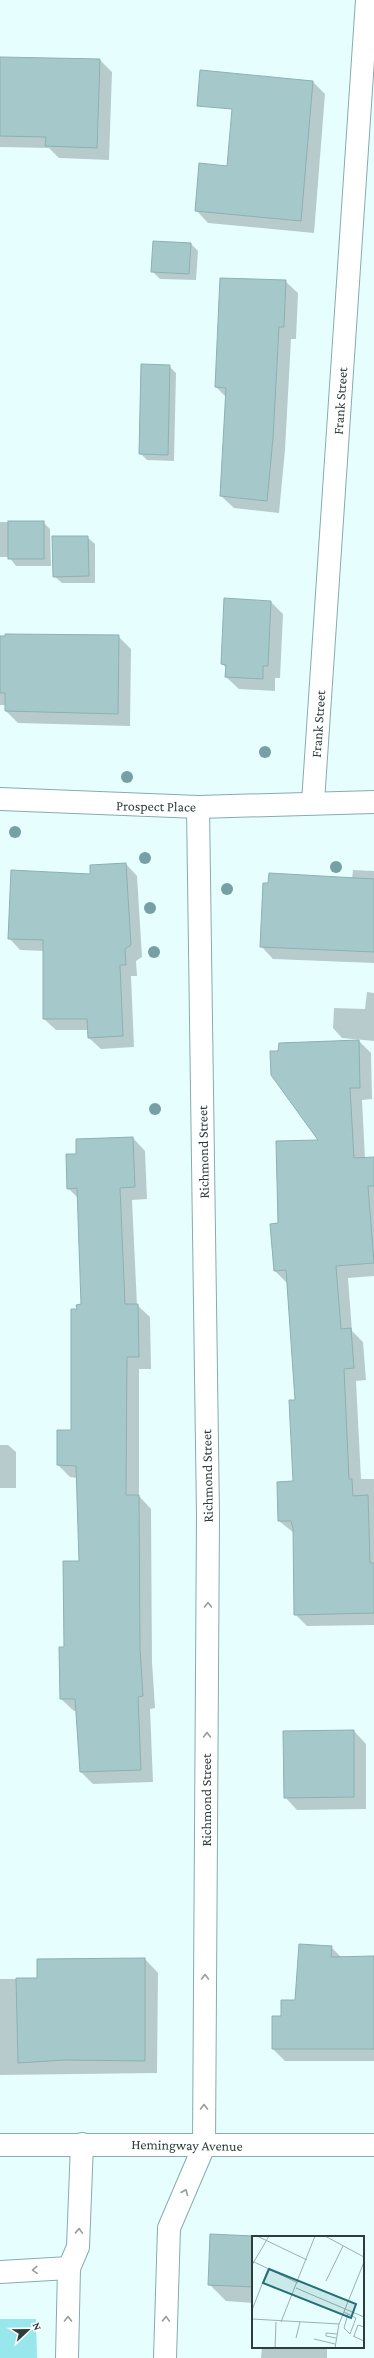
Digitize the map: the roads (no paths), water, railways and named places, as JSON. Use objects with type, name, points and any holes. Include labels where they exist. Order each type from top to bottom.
[{"type":"street","name":"Frank Street","points":[[313,802],[366,0]]},
{"type":"street","name":"Prospect Place","points":[[0,799],[198,807],[313,802],[374,802]]},
{"type":"street","name":"Richmond Street","points":[[198,807],[208,1516],[204,2146]]},
{"type":"street","name":"Hemingway Avenue","points":[[0,2145],[82,2144],[374,2146]]},
{"type":"street","points":[[67,2358],[69,2268],[78,2247],[82,2144]]},
{"type":"street","points":[[165,2358],[169,2228],[204,2146]]},
{"type":"street","points":[[0,2272],[69,2268]]}]
